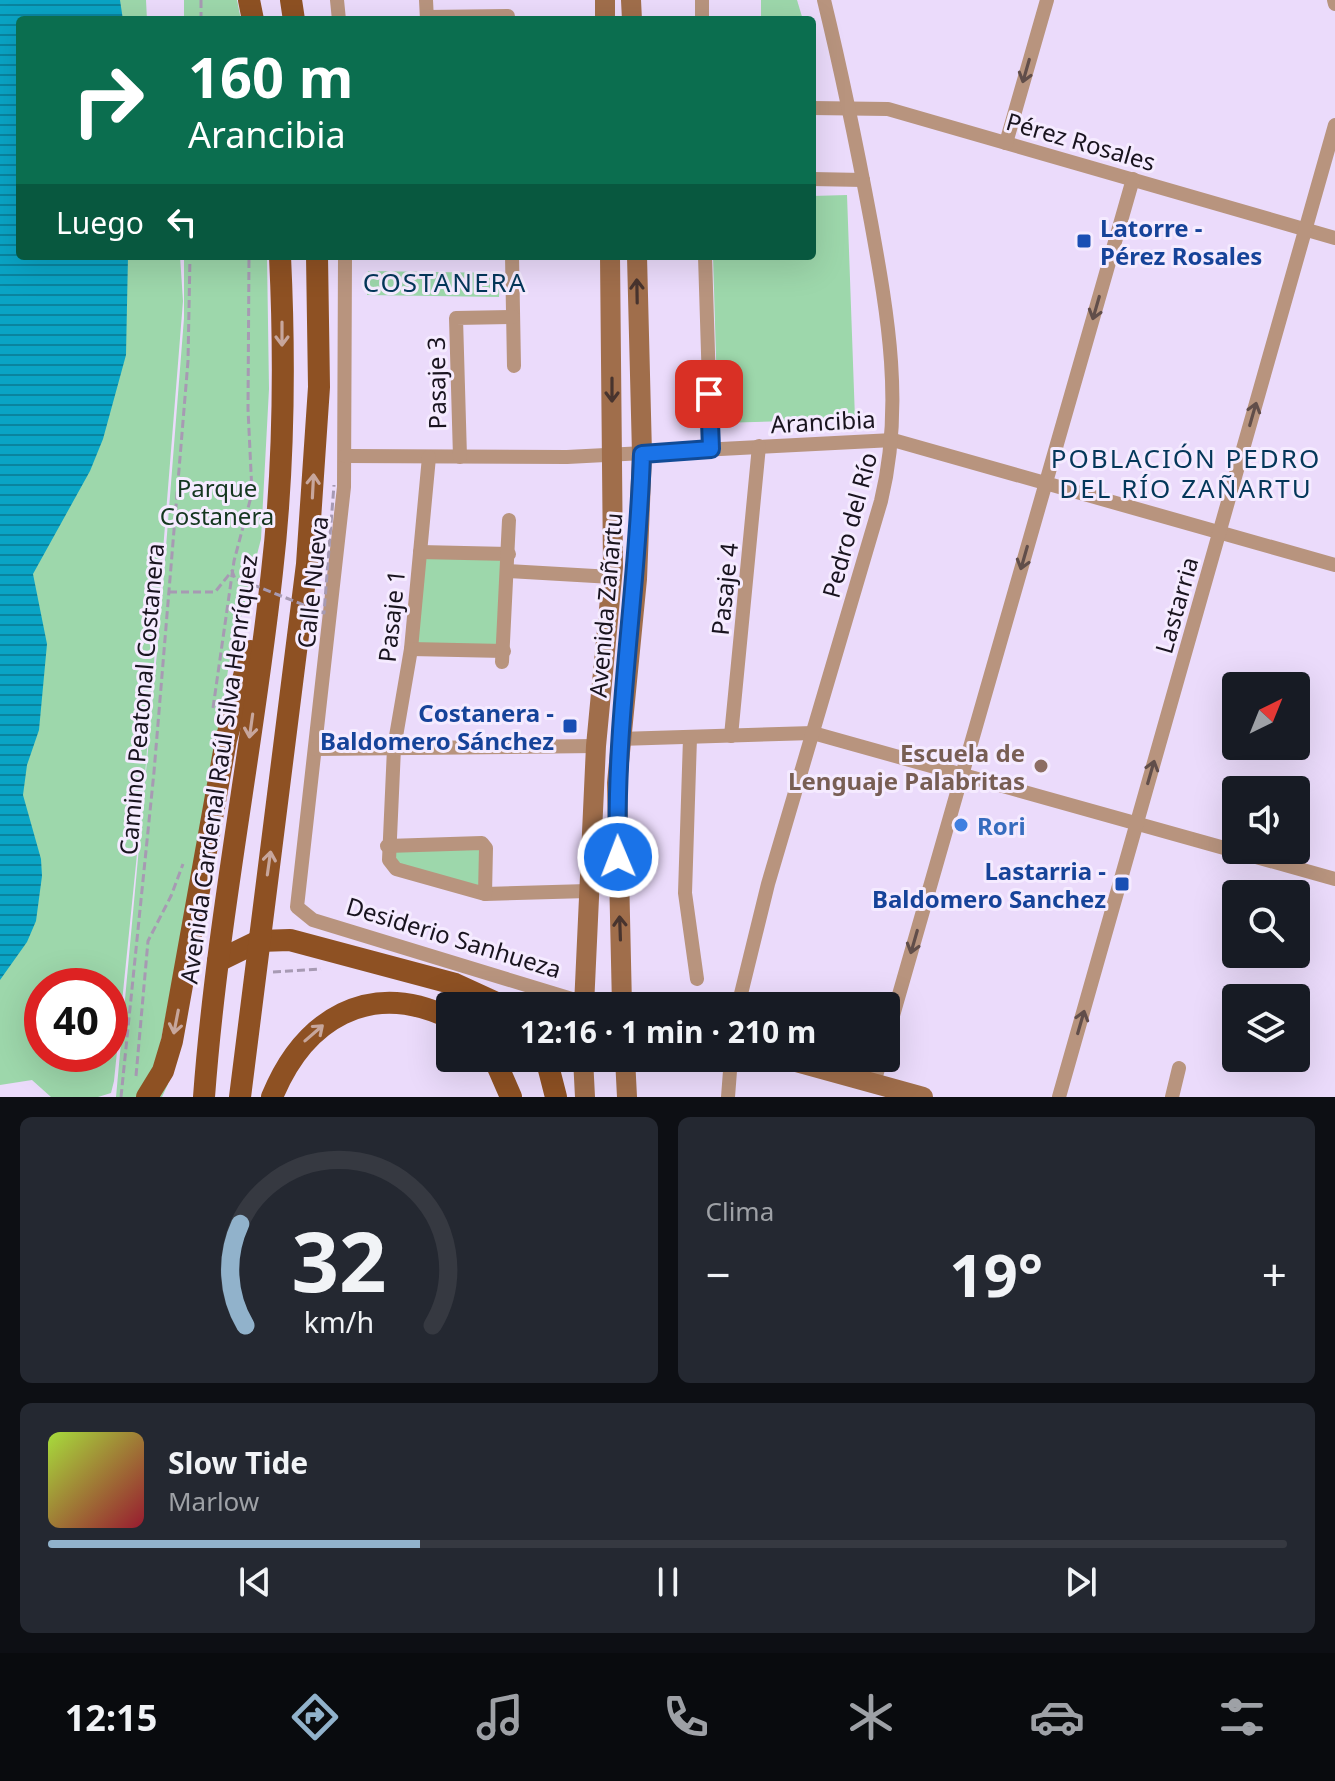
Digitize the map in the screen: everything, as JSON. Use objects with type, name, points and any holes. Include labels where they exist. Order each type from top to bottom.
[{"type":"main road","name":"Avenida Cardenal Raúl Silva Henríquez","points":[[204,1097],[218,961],[270,593],[281,435],[280,260]]},
{"type":"main road","points":[[240,1097],[311,525],[319,387],[317,260]]},
{"type":"main road","points":[[141,1089],[168,1058],[232,716],[270,593]]},
{"type":"main road","points":[[218,961],[259,941],[290,940],[478,992]]},
{"type":"main road","points":[[272,1097],[302,1044],[327,1022],[350,1010],[394,1002],[436,1012]]},
{"type":"main road","points":[[500,1072],[511,1097]]},
{"type":"main road","points":[[550,1072],[556,1097]]},
{"type":"street","name":"Pedro del Río","points":[[741,992],[768,884],[881,501],[893,440],[890,345],[851,107],[824,0]]},
{"type":"street","points":[[1006,143],[1047,0]]},
{"type":"street","name":"Pérez Rosales","points":[[816,108],[888,109],[1335,238]]},
{"type":"street","name":"Lastarria","points":[[1059,1097],[1335,125]]},
{"type":"street","points":[[816,179],[863,180]]},
{"type":"street","points":[[900,992],[1133,179]]},
{"type":"street","name":"Calle Nueva","points":[[300,911],[297,897],[341,526],[345,456],[345,260]]},
{"type":"street","points":[[512,260],[514,366]]},
{"type":"street","name":"Avenida Zañartu","points":[[589,992],[588,891],[596,746],[612,577],[610,260]]},
{"type":"street","name":"Avenida Zañartu","points":[[622,992],[617,826],[619,739],[637,579],[642,454],[637,260]]},
{"type":"street","points":[[705,260],[711,449]]},
{"type":"street","name":"Pasaje 3","points":[[460,457],[456,318],[513,317]]},
{"type":"street","name":"Arancibia","points":[[345,456],[613,455],[893,440],[1335,565]]},
{"type":"street","name":"Pasaje 4","points":[[731,736],[759,446]]},
{"type":"street","name":"Pasaje 1","points":[[387,846],[394,748],[411,649],[429,457]]},
{"type":"street","points":[[411,649],[503,657],[509,520]]},
{"type":"street","points":[[420,552],[509,554]]},
{"type":"street","points":[[507,571],[612,577]]},
{"type":"street","points":[[619,739],[813,733],[1335,879]]},
{"type":"street","points":[[690,738],[685,893],[697,979]]},
{"type":"street","points":[[315,749],[596,746]]},
{"type":"street","points":[[485,894],[486,848],[482,843],[387,846],[389,860],[396,869],[485,894],[588,891]]},
{"type":"street","name":"Desiderio Sanhueza","points":[[300,911],[308,919],[547,992]]},
{"type":"street","points":[[1172,1097],[1179,1068]]},
{"type":"street","points":[[584,1072],[585,1097]]},
{"type":"street","points":[[626,1072],[627,1097]]},
{"type":"street","points":[[728,1097],[730,1072]]},
{"type":"street","points":[[834,1072],[923,1097]]},
{"type":"street","points":[[874,1083],[877,1072]]},
{"type":"path","name":"Camino Peatonal Costanera","points":[[121,1097],[169,592],[188,361],[190,260]]},
{"type":"path","points":[[213,710],[232,571],[252,493],[248,409],[249,260]]},
{"type":"path","points":[[232,571],[235,579],[324,613],[334,485]]},
{"type":"path","points":[[169,592],[215,592],[232,571]]},
{"type":"path","points":[[141,1089],[148,941],[171,896],[184,861]]},
{"type":"path","points":[[254,972],[330,970]]},
{"type":"green space","points":[[0,0],[146,0],[147,16],[16,16],[16,260],[180,260],[183,301],[145,775],[125,968],[24,968],[24,1072],[115,1072],[114,1081],[111,1093],[98,1097],[51,1097],[32,1080],[0,1085]]},
{"type":"green space","points":[[184,0],[237,0],[240,16],[184,16]]},
{"type":"green space","points":[[761,0],[797,0],[802,16],[761,16]]},
{"type":"green space","points":[[847,195],[855,419],[718,423],[713,260],[816,260],[816,196]]},
{"type":"green space","name":"Parque Costanera","points":[[184,260],[267,260],[269,389],[261,539],[229,664],[204,822],[156,1065],[168,1084],[162,1097],[116,1097],[118,1072],[128,1072],[128,968],[184,318]]},
{"type":"green space","points":[[368,271],[500,273],[499,297],[367,295]]},
{"type":"green space","points":[[420,552],[509,554],[504,651],[411,649]]},
{"type":"green space","points":[[482,843],[485,894],[396,869],[387,846]]},
{"type":"water","points":[[0,0],[120,0],[122,16],[16,16],[16,260],[128,260],[126,355],[103,439],[90,471],[33,574],[47,644],[39,730],[27,765],[23,795],[41,859],[42,876],[36,921],[27,942],[0,980]]},
{"type":"place","name":"Latorre - Pérez Rosales","points":[[1084,241]]},
{"type":"place","name":"Costanera - Baldomero Sánchez","points":[[570,726]]},
{"type":"place","name":"Escuela de Lenguaje Palabritas","points":[[1041,766]]},
{"type":"place","name":"Rori","points":[[961,825]]},
{"type":"place","name":"Lastarria - Baldomero Sanchez","points":[[1122,884]]},
{"type":"district","name":"COSTANERA","points":[[445,282]]},
{"type":"district","name":"POBLACIÓN PEDRO DEL RÍO ZAÑARTU","points":[[1186,473]]},
{"type":"route","points":[[618,857],[619,739],[637,579],[642,454],[711,449],[709,394]]}]
